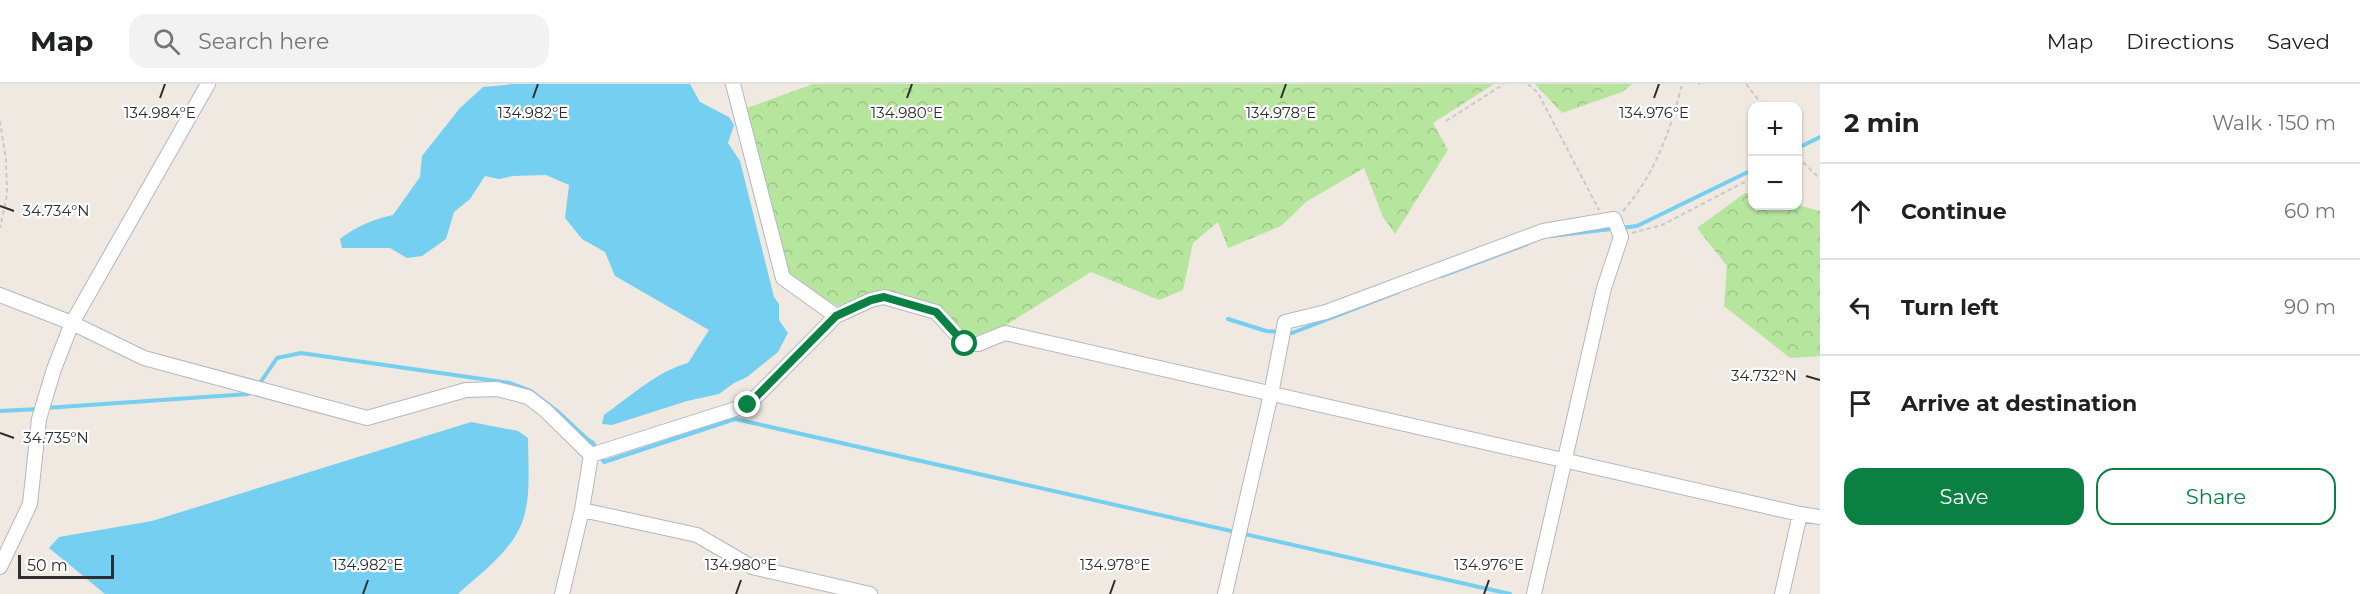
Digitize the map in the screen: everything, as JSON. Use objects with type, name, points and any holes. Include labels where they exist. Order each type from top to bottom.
[{"type":"street","points":[[0,567],[30,504],[39,419],[54,369],[72,323],[208,84]]},
{"type":"street","points":[[733,84],[783,278],[836,316]]},
{"type":"street","points":[[1225,594],[1271,394],[1285,322],[1326,312],[1543,231],[1609,220],[1621,237],[1604,288],[1534,594]]},
{"type":"street","points":[[0,295],[72,323],[144,358],[367,418],[466,390],[497,389],[518,394],[528,397],[545,410],[591,455]]},
{"type":"street","points":[[591,455],[748,405],[836,316],[871,300],[884,297],[936,312],[965,344],[978,344],[1005,333],[1820,517]]},
{"type":"street","points":[[562,594],[582,510],[591,455]]},
{"type":"street","points":[[582,510],[697,535],[752,567],[870,594]]},
{"type":"street","points":[[1782,594],[1800,514]]},
{"type":"path","points":[[1446,121],[1504,84]]},
{"type":"path","points":[[1528,84],[1538,93],[1609,220],[1624,210],[1653,170],[1675,112],[1682,84]]},
{"type":"path","points":[[1746,84],[1760,102]]},
{"type":"path","points":[[0,121],[6,160],[7,195],[0,228]]},
{"type":"path","points":[[1802,162],[1817,176],[1820,176]]},
{"type":"path","points":[[1621,237],[1662,225],[1748,180]]},
{"type":"green space","points":[[813,84],[1494,84],[1433,123],[1448,150],[1395,234],[1383,217],[1364,168],[1306,202],[1281,226],[1228,248],[1218,222],[1193,243],[1183,290],[1159,300],[1091,272],[1006,325],[966,339],[943,308],[883,290],[837,306],[786,273],[747,108]]},
{"type":"green space","points":[[1535,84],[1632,84],[1622,92],[1562,113]]},
{"type":"green space","points":[[1745,193],[1748,193],[1748,210],[1802,210],[1802,206],[1820,211],[1820,356],[1790,358],[1724,306],[1727,266],[1697,228]]},
{"type":"water","points":[[514,84],[690,84],[700,102],[729,117],[734,125],[728,143],[740,161],[774,297],[779,304],[779,320],[788,333],[778,352],[747,377],[719,394],[687,401],[612,425],[602,424],[604,415],[644,385],[665,372],[688,363],[709,330],[615,276],[605,252],[582,239],[565,218],[569,185],[546,175],[513,176],[499,179],[485,176],[470,199],[454,212],[446,239],[422,256],[407,258],[390,248],[342,248],[340,239],[351,231],[379,218],[393,215],[420,177],[422,156],[460,108],[483,87]]},
{"type":"water","points":[[471,422],[518,431],[528,438],[528,488],[524,517],[513,540],[496,560],[458,594],[105,594],[49,548],[59,537],[152,521]]},
{"type":"waterway","points":[[1802,146],[1820,137]]},
{"type":"waterway","points":[[1551,236],[1637,226],[1748,172]]},
{"type":"waterway","points":[[1442,276],[1527,244]]},
{"type":"waterway","points":[[1287,333],[1398,292]]},
{"type":"waterway","points":[[1228,319],[1266,331],[1280,332]]},
{"type":"waterway","points":[[258,386],[277,358],[301,353],[510,383],[531,391],[557,411],[593,443],[604,462],[735,419],[1510,594]]},
{"type":"waterway","points":[[46,408],[253,392]]},
{"type":"waterway","points":[[0,411],[38,409]]},
{"type":"route","points":[[748,405],[836,316],[871,300],[884,297],[936,312],[965,344]]}]
